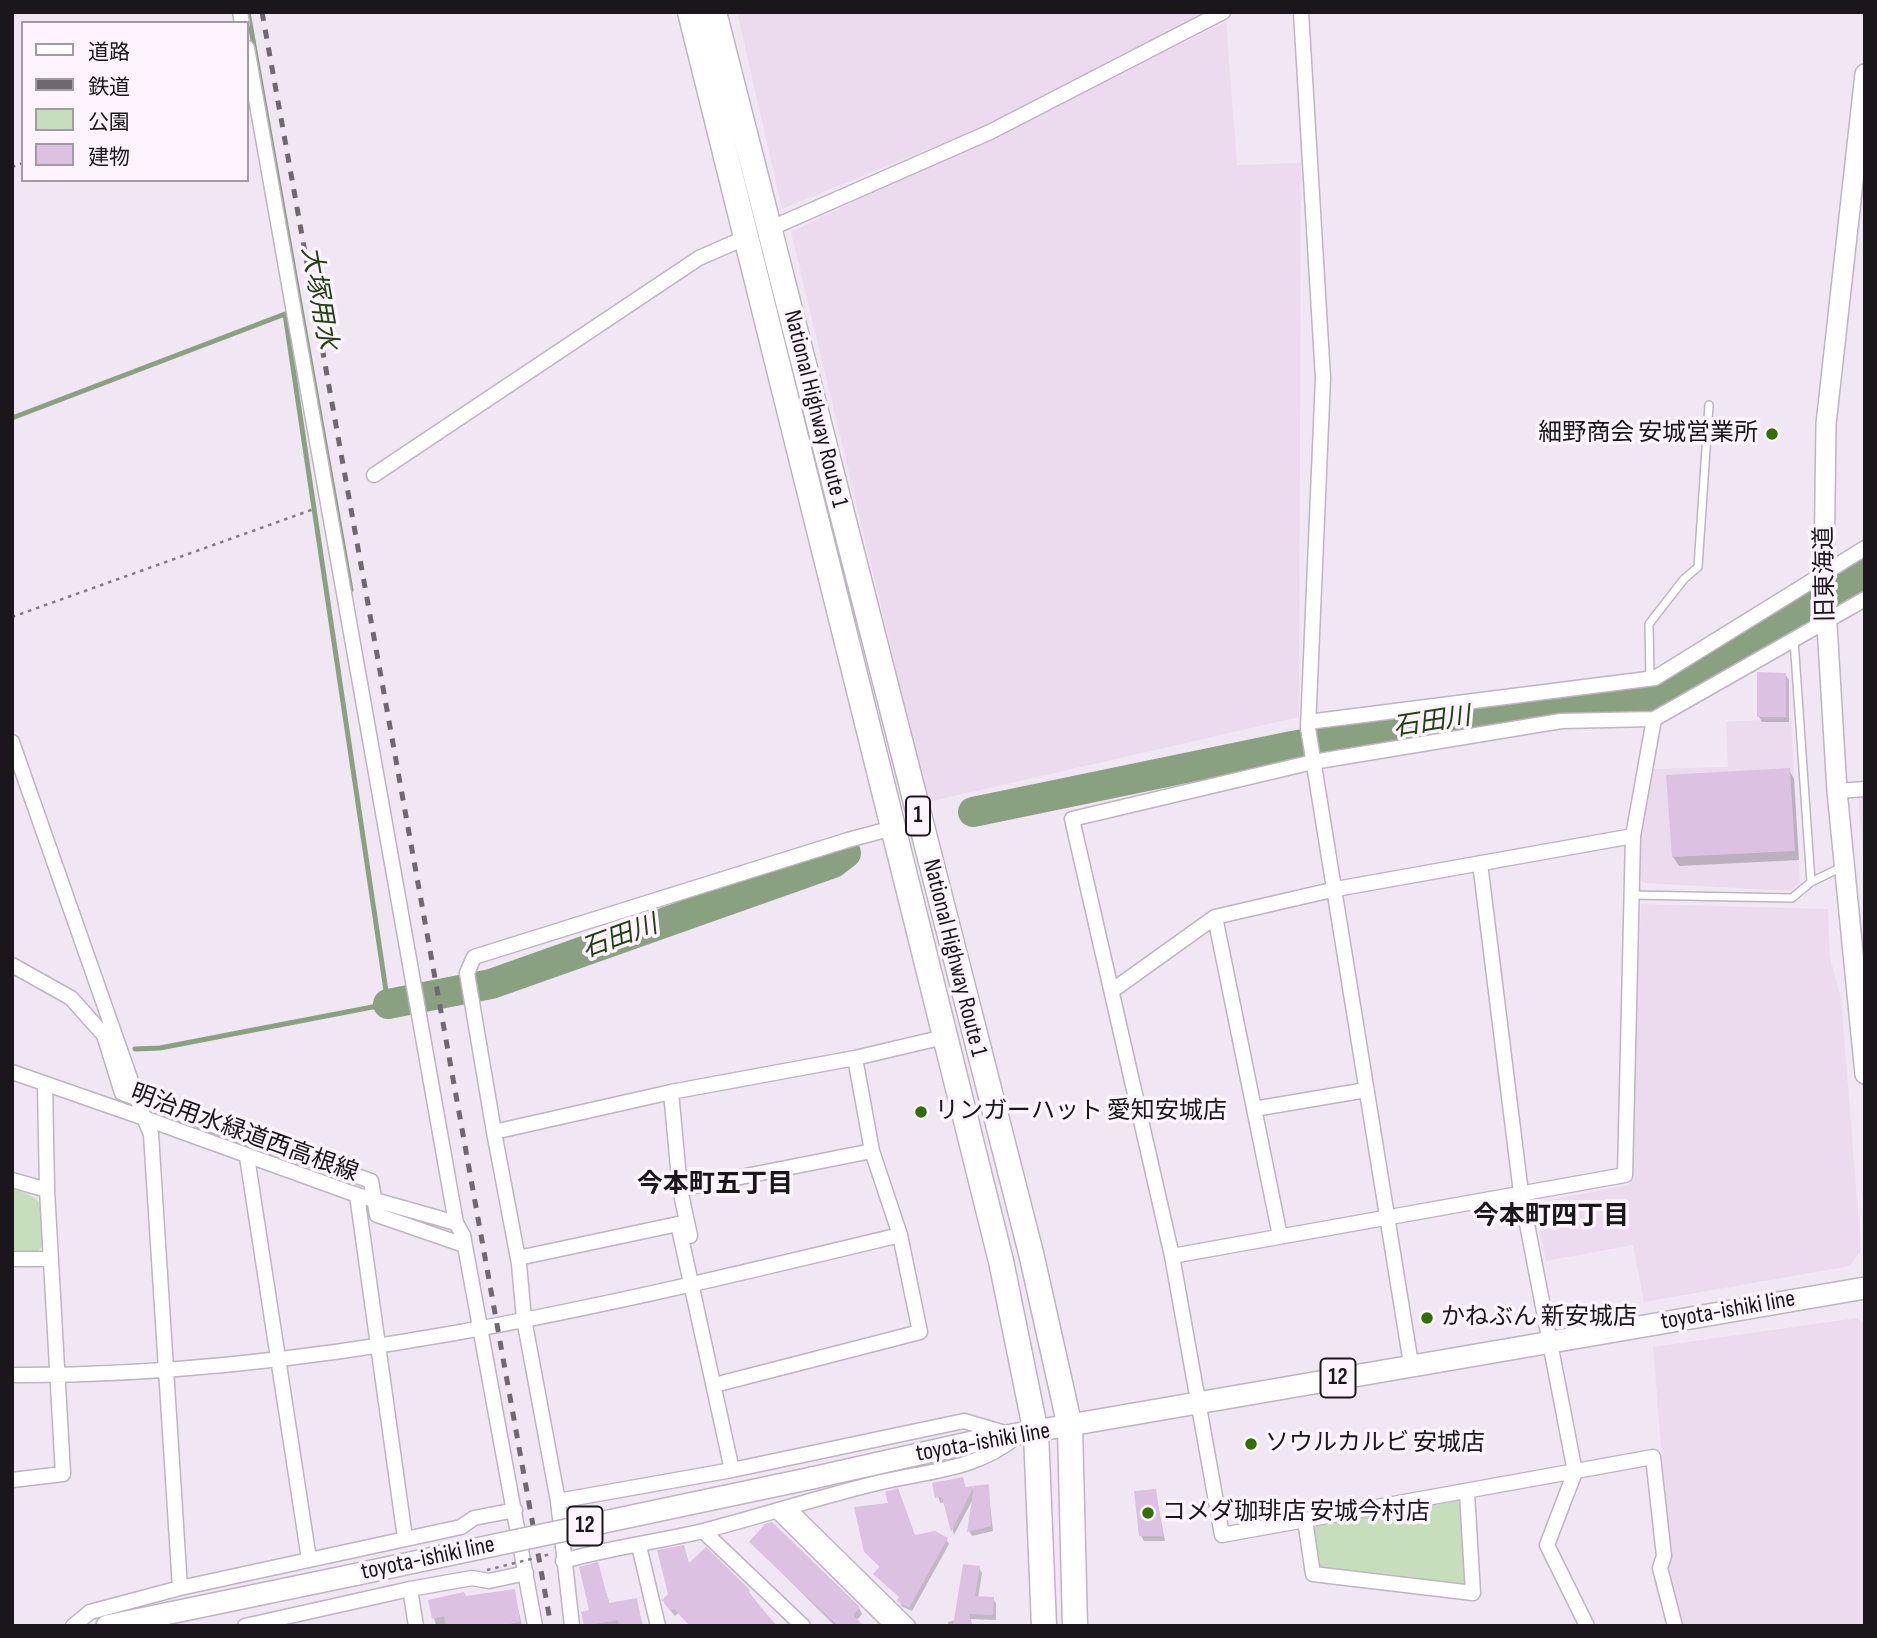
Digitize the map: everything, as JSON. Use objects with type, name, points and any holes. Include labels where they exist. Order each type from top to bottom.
[{"type":"highway","name":"National Highway Route 1","points":[[690,12],[758,233],[1031,1253],[1070,1427],[1075,1626]]},
{"type":"highway","name":"National Highway Route 1","points":[[714,12],[758,233],[893,828],[1001,1261],[1026,1435],[1044,1626]]},
{"type":"main road","name":"toyota-ishiki line","points":[[107,1626],[977,1441],[1026,1435],[1411,1364],[1865,1288]]},
{"type":"street","points":[[374,475],[699,258],[990,132],[1223,12]]},
{"type":"street","points":[[1301,12],[1323,378],[1308,725],[1411,1364]]},
{"type":"street","points":[[248,54],[414,976],[418,1018],[456,1223],[464,1245],[515,1510],[535,1626]]},
{"type":"street","name":"旧東海道","points":[[1865,74],[1826,425],[1824,578],[1837,791],[1865,1074]]},
{"type":"street","points":[[1308,725],[1650,678],[1824,578],[1865,548]]},
{"type":"street","points":[[1675,1626],[1660,1568],[1664,1556],[1653,1457],[1467,1493],[1222,1535],[1172,1256],[1114,990],[1072,819],[1312,759],[1561,721],[1654,719],[1794,639],[1826,616],[1865,600]]},
{"type":"street","points":[[1172,1256],[1625,1175],[1633,836],[1654,719]]},
{"type":"street","points":[[12,742],[151,1134],[180,1588]]},
{"type":"street","points":[[1837,791],[1865,789]]},
{"type":"street","points":[[572,1626],[560,1556],[558,1501],[524,1319],[518,1258],[467,973],[474,957],[893,828]]},
{"type":"street","points":[[1114,990],[1215,917],[1336,889],[1633,836]]},
{"type":"street","points":[[1480,863],[1521,1193],[1575,1472],[1547,1545],[1587,1626]]},
{"type":"street","points":[[1215,917],[1280,1236]]},
{"type":"street","name":"明治用水緑道西高根線","points":[[12,965],[71,998],[104,1035],[122,1093],[371,1181],[377,1215],[464,1245]]},
{"type":"street","points":[[494,1132],[671,1091],[855,1058],[944,1037]]},
{"type":"street","points":[[722,1383],[920,1332],[900,1235],[872,1151],[855,1058]]},
{"type":"street","points":[[12,1072],[357,1195],[456,1223]]},
{"type":"street","points":[[12,1480],[63,1474],[47,1190],[45,1084]]},
{"type":"street","points":[[1254,1109],[1366,1090]]},
{"type":"street","points":[[671,1091],[680,1189],[696,1284],[736,1469]]},
{"type":"street","points":[[680,1189],[872,1151]]},
{"type":"street","points":[[247,1157],[309,1559]]},
{"type":"street","points":[[12,1180],[47,1190]]},
{"type":"street","points":[[357,1195],[405,1538]]},
{"type":"street","points":[[518,1258],[678,1224],[722,1383],[736,1469]]},
{"type":"street","points":[[12,1375],[166,1370],[278,1361],[380,1345],[696,1284],[900,1235]]},
{"type":"street","points":[[12,1259],[51,1259]]},
{"type":"street","points":[[558,1501],[736,1469],[964,1421],[1026,1435]]},
{"type":"street","points":[[560,1556],[639,1546],[878,1483],[968,1465],[1026,1435]]},
{"type":"street","points":[[1305,1520],[1314,1574],[1473,1593],[1467,1493]]},
{"type":"street","points":[[783,1509],[890,1621],[908,1626]]},
{"type":"street","points":[[73,1626],[90,1612],[180,1588],[461,1527],[474,1518],[515,1510]]},
{"type":"street","points":[[704,1531],[803,1626]]},
{"type":"street","points":[[639,1546],[658,1626]]},
{"type":"street","points":[[245,1626],[302,1620],[410,1590],[472,1578],[489,1581],[526,1573]]},
{"type":"street","points":[[410,1590],[416,1626]]},
{"type":"lane","points":[[1650,678],[1649,624],[1684,579],[1698,567],[1709,405]]},
{"type":"lane","points":[[1794,639],[1811,882]]},
{"type":"lane","points":[[1632,895],[1792,898],[1811,882],[1846,865]]},
{"type":"path","points":[[12,617],[327,504]]},
{"type":"path","points":[[487,1570],[560,1556]]},
{"type":"shaded area","points":[[737,12],[1216,12],[977,129],[782,209]]},
{"type":"shaded area","points":[[1226,22],[1237,165],[1301,163],[1299,717],[928,802],[791,232]]},
{"type":"shaded area","points":[[1791,718],[1800,884],[1790,891],[1644,883],[1639,878],[1640,835],[1652,769],[1728,767],[1726,722]]},
{"type":"shaded area","points":[[1858,797],[1865,797],[1865,881]]},
{"type":"shaded area","points":[[1641,904],[1828,909],[1830,958],[1841,998],[1861,1250],[1850,1266],[1644,1302],[1633,1245],[1546,1261],[1533,1203],[1629,1185]]},
{"type":"shaded area","points":[[1857,1318],[1864,1323],[1865,1351],[1865,1626],[1684,1626],[1666,1566],[1670,1559],[1653,1347]]},
{"type":"green space","points":[[12,1189],[33,1197],[42,1207],[43,1246],[38,1251],[12,1251]]},
{"type":"green space","points":[[1461,1500],[1466,1586],[1318,1568],[1313,1527]]},
{"type":"building","points":[[1757,672],[1786,673],[1786,717],[1757,717]]},
{"type":"building","points":[[1790,768],[1795,851],[1672,857],[1666,775]]},
{"type":"building","points":[[963,1477],[965,1487],[989,1484],[991,1526],[967,1532],[974,1486],[951,1532],[942,1497],[935,1498],[932,1483]]},
{"type":"building","points":[[898,1488],[915,1535],[935,1531],[948,1538],[909,1608],[897,1601],[899,1597],[873,1574],[880,1566],[864,1552],[854,1507],[888,1503],[885,1492]]},
{"type":"building","name":"コメダ珈琲店 安城今村店","points":[[1156,1489],[1163,1536],[1139,1536],[1134,1491]]},
{"type":"building","points":[[772,1522],[860,1607],[853,1615],[864,1626],[838,1626],[749,1542],[765,1524]]},
{"type":"building","points":[[684,1545],[689,1563],[706,1547],[750,1590],[748,1592],[777,1626],[691,1626],[674,1609],[671,1611],[662,1600],[668,1594],[657,1550]]},
{"type":"building","points":[[598,1562],[609,1603],[637,1598],[642,1626],[619,1626],[618,1620],[584,1626],[581,1612],[589,1610],[579,1567]]},
{"type":"building","points":[[963,1564],[980,1566],[975,1596],[994,1597],[993,1615],[969,1614],[972,1626],[953,1626]]},
{"type":"building","points":[[515,1589],[520,1622],[499,1626],[446,1626],[444,1616],[432,1619],[428,1600],[464,1592],[466,1596]]},
{"type":"waterway","name":"大塚用水","points":[[248,12],[351,590]]},
{"type":"waterway","points":[[12,418],[285,314],[388,1004],[160,1048],[135,1049]]},
{"type":"waterway","name":"石田川","points":[[973,812],[1292,746],[1438,720],[1624,703],[1654,697],[1801,614],[1865,573]]},
{"type":"waterway","name":"石田川","points":[[388,1004],[491,984],[833,863],[846,853]]},
{"type":"railway","points":[[262,12],[551,1626]]},
{"type":"place","name":"細野商会 安城営業所","points":[[1772,434]]},
{"type":"place","name":"リンガーハット 愛知安城店","points":[[921,1112]]},
{"type":"place","name":"かねぶん 新安城店","points":[[1427,1318]]},
{"type":"place","name":"ソウルカルビ 安城店","points":[[1251,1444]]},
{"type":"place","name":"コメダ珈琲店 安城今村店","points":[[1148,1513]]},
{"type":"district","name":"今本町五丁目","points":[[715,1185]]},
{"type":"district","name":"今本町四丁目","points":[[1551,1217]]}]
